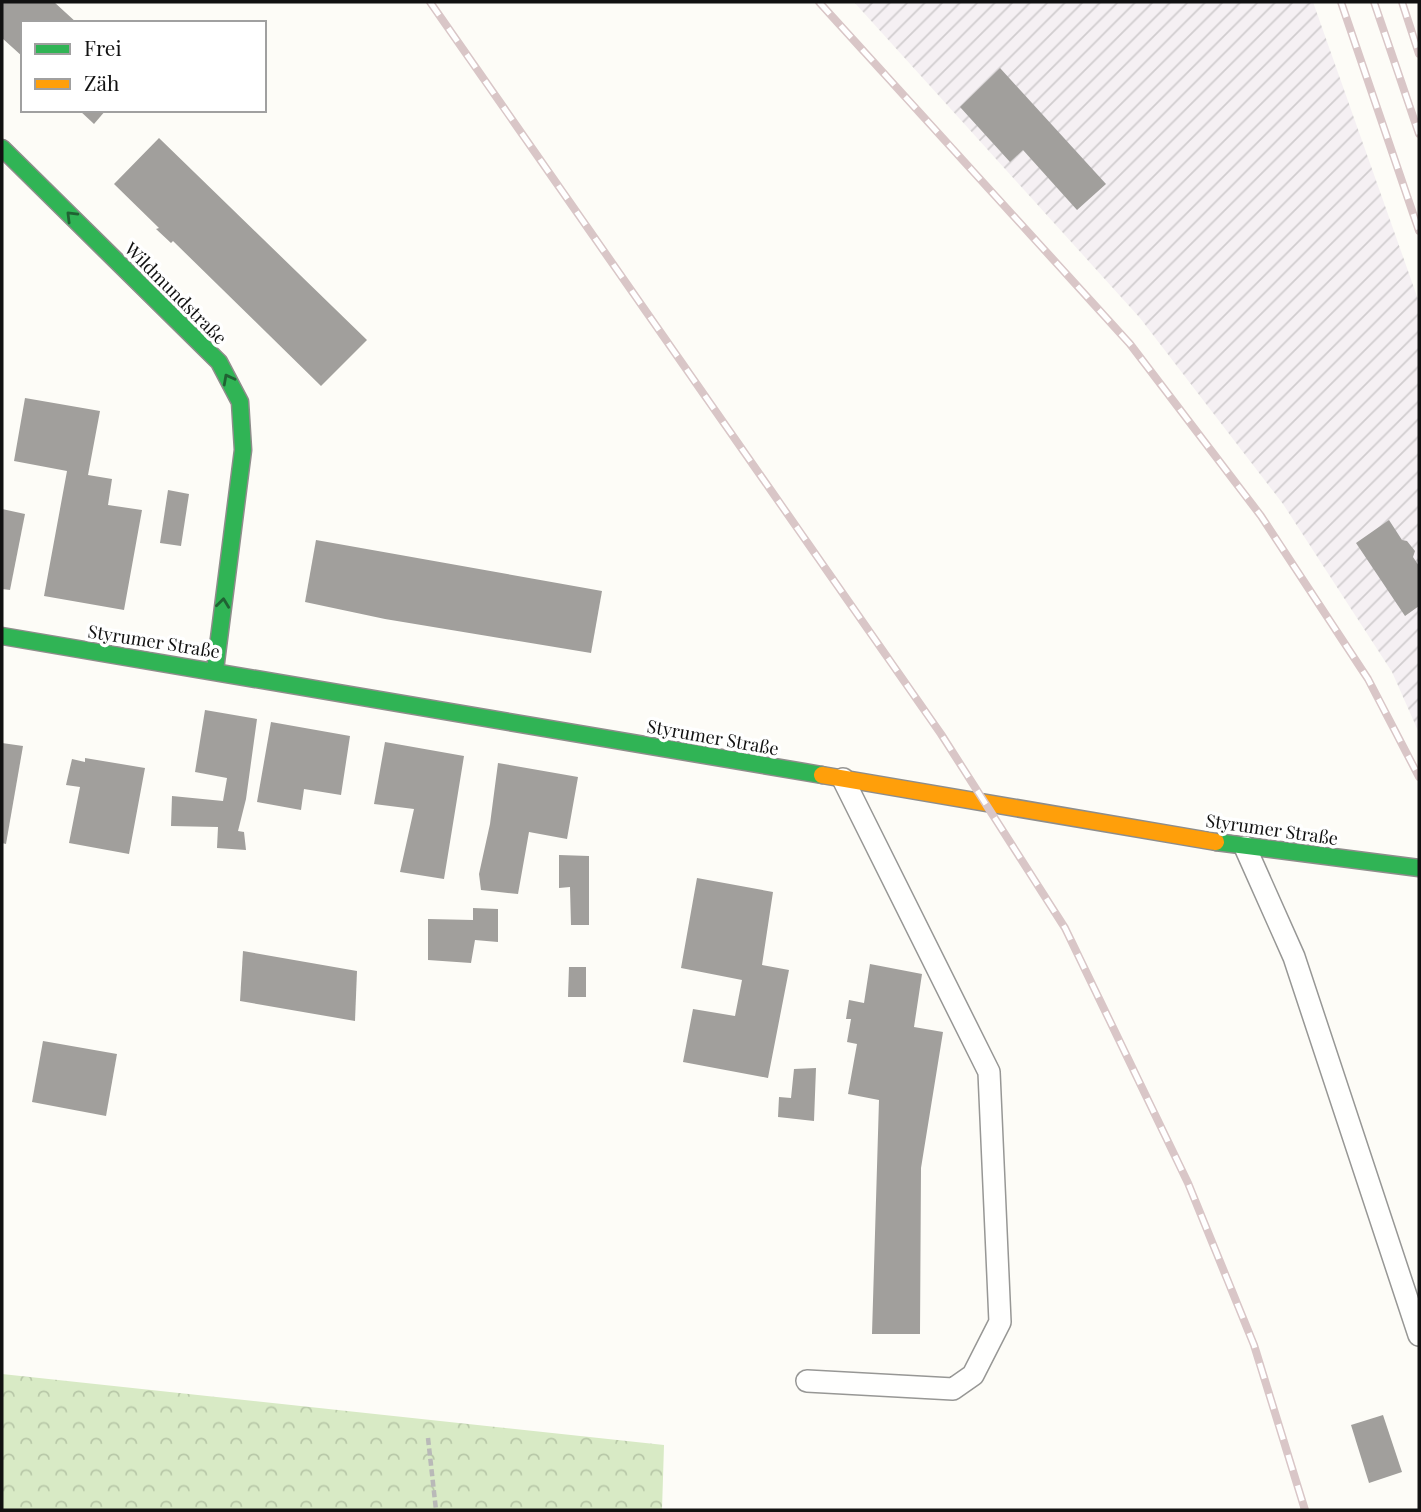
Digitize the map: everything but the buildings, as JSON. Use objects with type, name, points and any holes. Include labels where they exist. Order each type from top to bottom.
[{"type":"street","name":"Wildmundstraße","points":[[2,148],[219,362],[240,402],[243,450],[215,670]]},
{"type":"street","name":"Styrumer Straße","points":[[2,636],[1245,846],[1419,868]]},
{"type":"lane","points":[[807,1381],[953,1389],[973,1376],[1000,1322],[989,1072],[844,779]]},
{"type":"lane","points":[[1245,846],[1294,957],[1419,1335]]},
{"type":"path","points":[[428,1438],[436,1510]]},
{"type":"shaded area","points":[[854,2],[1313,2],[1419,302],[1419,733],[1392,672],[1283,504],[1140,318]]},
{"type":"green space","points":[[2,1374],[664,1445],[662,1510],[2,1510]]},
{"type":"railway","points":[[430,2],[941,734],[1065,928],[1188,1183],[1254,1345],[1305,1510]]},
{"type":"railway","points":[[819,2],[1130,344],[1261,516],[1368,679],[1419,777]]},
{"type":"railway","points":[[1341,2],[1419,231]]},
{"type":"railway","points":[[1374,2],[1419,134]]},
{"type":"railway","points":[[1402,2],[1419,54]]},
{"type":"traffic: fast","points":[[2,148],[219,362],[240,402],[243,450],[215,670]]},
{"type":"traffic: fast","points":[[2,636],[822,775]]},
{"type":"traffic: fast","points":[[1216,842],[1419,868]]},
{"type":"traffic: slow","points":[[822,775],[1216,842]]}]
